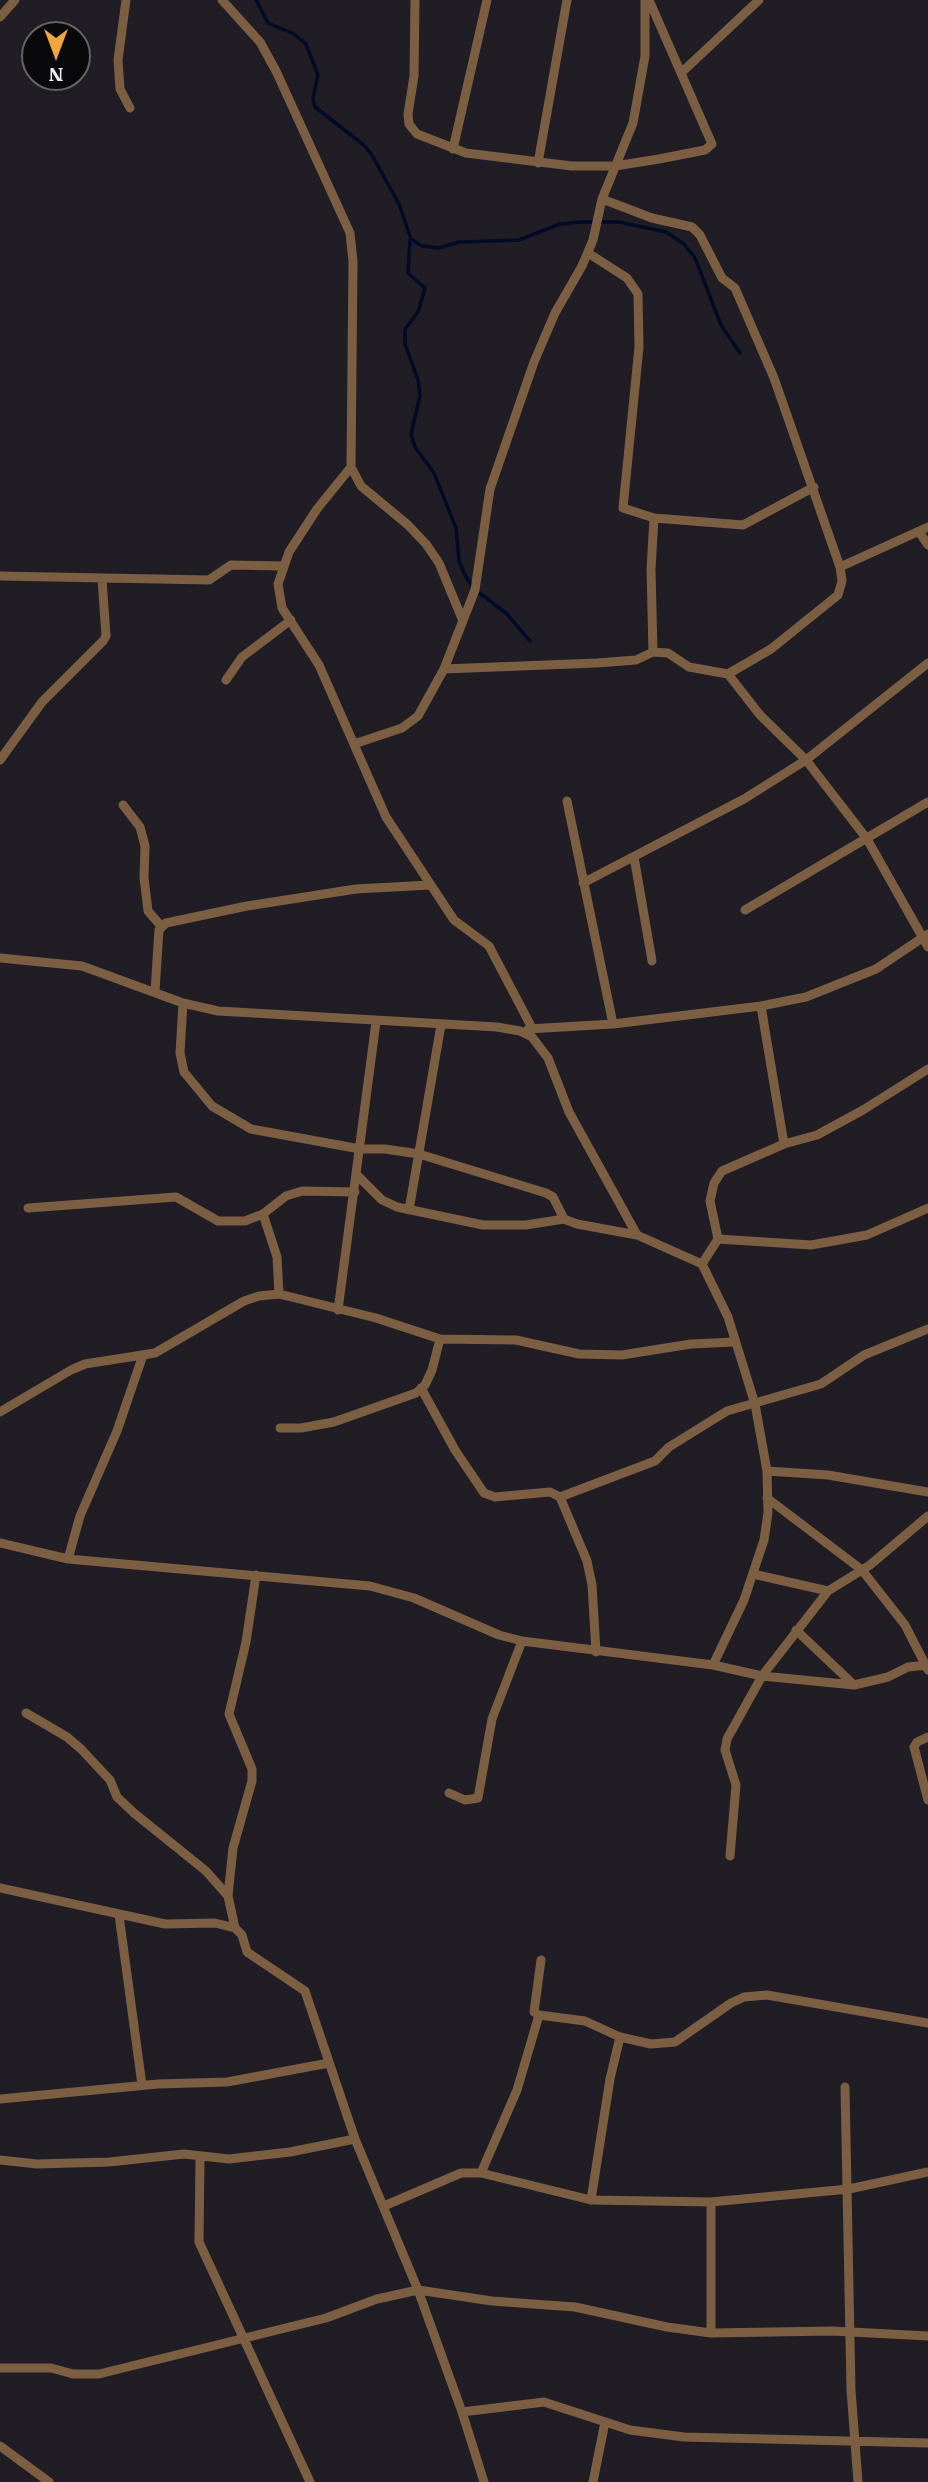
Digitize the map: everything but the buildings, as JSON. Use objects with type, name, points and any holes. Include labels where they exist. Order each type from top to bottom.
[{"type":"street","points":[[0,18],[15,0]]},
{"type":"street","points":[[126,0],[118,60],[120,89],[130,108]]},
{"type":"street","points":[[222,0],[260,41],[349,233],[354,261],[351,467],[361,486],[408,525],[426,544],[439,563],[463,621]]},
{"type":"street","points":[[415,0],[410,124],[418,134],[453,149],[538,163],[615,166],[710,148],[712,144],[701,114],[647,0]]},
{"type":"street","points":[[453,149],[487,0]]},
{"type":"street","points":[[538,163],[567,0]]},
{"type":"street","points":[[354,744],[402,728],[418,716],[444,668],[463,621],[475,590],[490,489],[534,362],[555,313],[587,253],[602,199],[633,123],[645,57],[647,0]]},
{"type":"street","points":[[681,73],[759,0]]},
{"type":"street","points":[[444,668],[597,663],[636,660],[653,652],[668,653],[689,667],[728,674],[771,649],[838,595],[842,581],[839,567],[814,487],[744,303],[711,262],[700,235],[679,222],[652,218],[602,199]]},
{"type":"street","points":[[587,253],[628,278],[638,294],[639,347],[623,508],[654,517],[743,525],[814,487]]},
{"type":"street","points":[[351,467],[317,509],[283,566],[278,584],[282,608],[319,665],[386,817],[454,920],[489,946],[532,1028]]},
{"type":"street","points":[[653,652],[651,569],[654,517]]},
{"type":"street","points":[[839,567],[924,529],[928,545]]},
{"type":"street","points":[[0,576],[209,580],[231,565],[283,566]]},
{"type":"street","points":[[0,760],[42,702],[106,636],[102,579]]},
{"type":"street","points":[[226,680],[243,657],[291,620]]},
{"type":"street","points":[[583,883],[744,799],[806,760],[928,663]]},
{"type":"street","points":[[728,674],[760,715],[806,760],[867,838],[925,936],[928,947]]},
{"type":"street","points":[[567,801],[613,1024]]},
{"type":"street","points":[[745,910],[928,802]]},
{"type":"street","points":[[123,805],[140,827],[145,846],[144,878],[148,911],[161,926],[155,991]]},
{"type":"street","points":[[634,858],[652,961]]},
{"type":"street","points":[[161,926],[247,906],[356,890],[430,885]]},
{"type":"street","points":[[0,958],[82,966],[183,1003],[247,1015],[520,1031],[613,1024],[761,1006],[806,997],[876,969],[925,936]]},
{"type":"street","points":[[183,1003],[180,1053],[184,1072],[212,1106],[251,1129],[359,1149],[385,1149],[419,1154],[546,1193],[552,1197],[564,1219]]},
{"type":"street","points":[[761,1006],[784,1144]]},
{"type":"street","points":[[338,1310],[376,1022]]},
{"type":"street","points":[[409,1210],[441,1025]]},
{"type":"street","points":[[520,1031],[532,1037],[548,1058],[569,1112],[637,1235]]},
{"type":"street","points":[[702,1264],[718,1239],[710,1201],[714,1183],[722,1171],[784,1144],[817,1135],[928,1069]]},
{"type":"street","points":[[357,1175],[382,1200],[409,1210],[483,1225],[526,1225],[564,1219],[598,1229],[637,1235],[702,1264],[728,1317],[755,1404],[767,1471],[764,1540],[753,1574],[713,1665]]},
{"type":"street","points":[[28,1208],[176,1197],[218,1221],[245,1221],[263,1214],[286,1196],[302,1191],[355,1192]]},
{"type":"street","points":[[718,1239],[811,1245],[867,1235],[928,1208]]},
{"type":"street","points":[[263,1214],[277,1257],[279,1294]]},
{"type":"street","points":[[0,1412],[85,1364],[143,1355],[165,1348],[244,1301],[279,1294],[440,1339],[516,1340],[600,1356],[734,1342]]},
{"type":"street","points":[[560,1497],[655,1461],[708,1420],[727,1410],[821,1384],[864,1356],[928,1329]]},
{"type":"street","points":[[280,1428],[301,1428],[334,1422],[421,1388],[432,1370],[440,1339]]},
{"type":"street","points":[[68,1559],[80,1516],[117,1432],[143,1355]]},
{"type":"street","points":[[421,1388],[455,1450],[484,1493],[495,1497],[550,1492],[560,1497],[587,1561],[593,1585],[596,1652]]},
{"type":"street","points":[[767,1471],[828,1475],[928,1492]]},
{"type":"street","points":[[0,1543],[68,1559],[370,1586],[414,1598],[499,1635],[522,1641],[713,1665],[762,1676],[854,1685],[927,1667],[905,1625],[862,1570],[767,1497]]},
{"type":"street","points":[[730,1856],[736,1785],[725,1750],[727,1738],[762,1676],[828,1591],[862,1570],[928,1516]]},
{"type":"street","points":[[753,1574],[828,1591]]},
{"type":"street","points":[[256,1575],[246,1642],[229,1714],[252,1769],[252,1781],[233,1848],[228,1896],[236,1928],[242,1934],[247,1952],[305,1991],[355,2139],[418,2290],[463,2412],[484,2482]]},
{"type":"street","points":[[796,1630],[854,1685]]},
{"type":"street","points":[[449,1793],[465,1800],[478,1798],[492,1719],[522,1641]]},
{"type":"street","points":[[26,1713],[68,1737],[110,1780],[117,1797],[206,1871],[228,1896]]},
{"type":"street","points":[[928,1737],[917,1742],[914,1748],[928,1800]]},
{"type":"street","points":[[0,1888],[166,1924],[215,1923],[236,1928]]},
{"type":"street","points":[[119,1915],[142,2085]]},
{"type":"street","points":[[541,1960],[534,2011],[539,2015],[585,2021],[620,2037],[651,2044],[675,2042],[731,2003],[744,1997],[767,1995],[928,2023]]},
{"type":"street","points":[[481,2173],[517,2090],[539,2015]]},
{"type":"street","points":[[591,2200],[610,2079],[620,2037]]},
{"type":"street","points":[[0,2099],[142,2085],[227,2082],[330,2063]]},
{"type":"street","points":[[845,2087],[858,2482]]},
{"type":"street","points":[[0,2160],[37,2164],[109,2162],[184,2154],[229,2159],[290,2152],[355,2139]]},
{"type":"street","points":[[201,2158],[200,2242],[245,2338],[285,2434],[310,2482]]},
{"type":"street","points":[[384,2206],[461,2173],[481,2173],[591,2200],[711,2202],[849,2189],[928,2172]]},
{"type":"street","points":[[711,2202],[711,2333]]},
{"type":"street","points":[[0,2368],[51,2368],[73,2374],[99,2374],[326,2318],[377,2299],[418,2290],[492,2301],[575,2307],[667,2327],[711,2333],[928,2336]]},
{"type":"street","points":[[463,2412],[544,2402],[630,2430],[684,2437],[928,2443]]},
{"type":"street","points":[[593,2482],[604,2422]]},
{"type":"street","points":[[0,2446],[49,2482]]},
{"type":"waterway","points":[[256,0],[268,23],[294,34],[306,44],[318,75],[313,98],[315,107],[365,146],[399,204],[411,239],[422,246],[439,248],[459,242],[519,240],[560,224],[582,222],[619,222],[666,232],[684,244],[695,258],[721,325],[740,353]]},
{"type":"waterway","points":[[410,240],[408,273],[425,288],[418,312],[405,329],[405,344],[418,380],[420,396],[411,434],[415,447],[434,473],[456,528],[459,561],[465,575],[474,589],[506,613],[530,641]]}]
